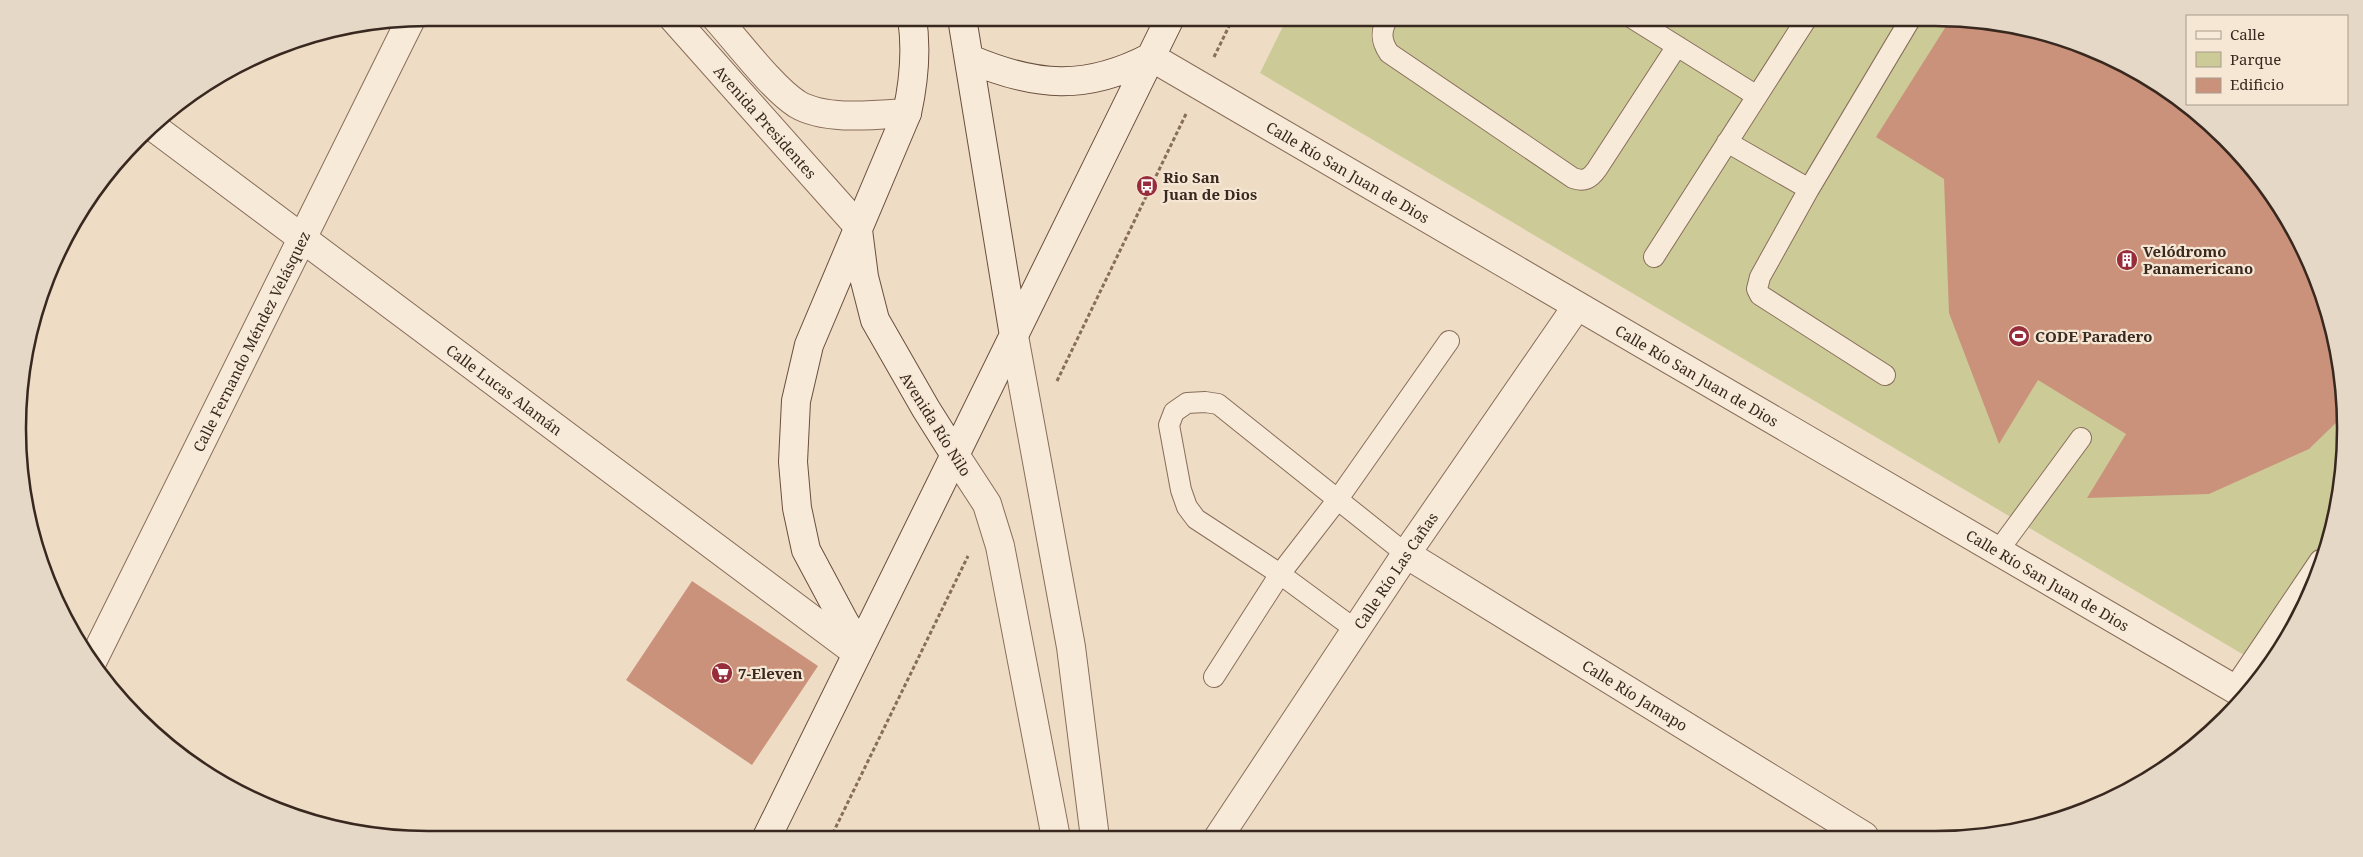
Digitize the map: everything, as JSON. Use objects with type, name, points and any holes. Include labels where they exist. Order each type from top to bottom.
[{"type":"street","name":"Avenida Presidentes","points":[[679,26],[858,226]]},
{"type":"street","points":[[723,26],[780,89],[798,104],[823,112],[864,115],[907,113]]},
{"type":"street","points":[[859,650],[806,550],[797,508],[793,462],[796,401],[809,345],[907,113],[914,74],[916,40],[913,26]]},
{"type":"street","points":[[964,26],[1014,336],[1071,646],[1094,831]]},
{"type":"street","points":[[770,831],[1166,26]]},
{"type":"street","name":"Calle Fernando Méndez Velásquez","points":[[96,654],[407,27]]},
{"type":"street","points":[[970,59],[1003,73],[1038,81],[1075,81],[1111,74],[1151,57]]},
{"type":"street","name":"Calle Río San Juan de Dios","points":[[1151,57],[2238,692]]},
{"type":"street","name":"Calle Lucas Alamán","points":[[158,131],[859,650]]},
{"type":"street","name":"Avenida Río Nilo","points":[[858,226],[864,278],[875,320],[926,409],[986,504],[1000,546],[1055,831]]},
{"type":"street","name":"Calle Río Las Cañas","points":[[1223,831],[1406,554],[1577,306]]},
{"type":"street","name":"Calle Río Jamapo","points":[[1406,554],[1856,831]]},
{"type":"lane","points":[[1385,26],[1382,33],[1382,44],[1394,57],[1573,178],[1580,180],[1587,179],[1597,169],[1677,46]]},
{"type":"lane","points":[[1645,26],[1757,96]]},
{"type":"lane","points":[[1654,257],[1802,26]]},
{"type":"lane","points":[[1885,376],[1764,299],[1757,289],[1760,277],[1809,189],[1906,26]]},
{"type":"lane","points":[[1727,142],[1809,189]]},
{"type":"lane","points":[[1214,677],[1280,574],[1338,499],[1449,341]]},
{"type":"lane","points":[[1356,630],[1280,574],[1196,519],[1186,507],[1181,490],[1169,425],[1174,412],[1186,403],[1205,402],[1218,404],[1406,554]]},
{"type":"lane","points":[[1998,551],[2081,438]]},
{"type":"lane","points":[[2238,692],[2305,584]]},
{"type":"green space","name":"CODE Paradero","points":[[1283,26],[1935,26],[1987,30],[2039,40],[2088,57],[2136,80],[2179,109],[2200,126],[2237,163],[2254,184],[2283,227],[2295,251],[2306,275],[2323,324],[2329,350],[2336,402],[2336,455],[2333,481],[2323,533],[2315,558],[2306,582],[2283,630],[2260,664],[1260,73]]},
{"type":"building","name":"Velódromo Panamericano","points":[[1946,26],[1987,30],[2039,40],[2088,57],[2136,80],[2179,109],[2219,144],[2254,184],[2283,227],[2306,275],[2323,324],[2333,376],[2337,422],[2309,449],[2209,494],[2087,498],[2126,434],[2038,380],[1999,444],[1949,313],[1944,179],[1876,137]]},
{"type":"building","name":"7-Eleven","points":[[692,581],[818,666],[752,765],[626,680]]},
{"type":"place","name":"Rio San Juan de Dios","points":[[1147,186]]},
{"type":"place","name":"Velódromo Panamericano","points":[[2127,260]]},
{"type":"place","name":"CODE Paradero","points":[[2019,336]]},
{"type":"place","name":"7-Eleven","points":[[722,673]]}]
